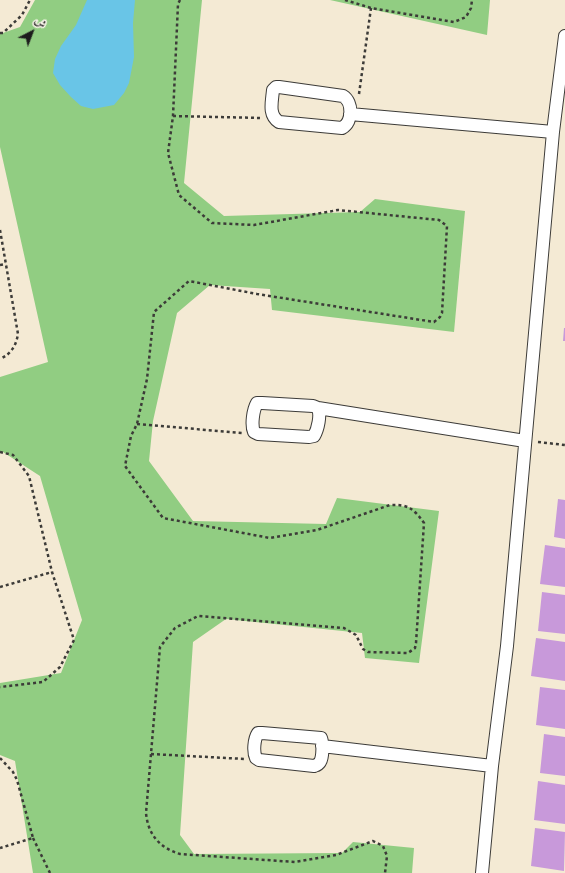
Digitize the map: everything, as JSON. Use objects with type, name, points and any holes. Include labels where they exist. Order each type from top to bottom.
[{"type":"street","points":[[482,873],[492,766],[506,646],[553,132],[565,36]]},
{"type":"street","points":[[279,87],[343,96],[348,99],[353,114],[346,126],[342,128],[279,122],[274,119],[272,114],[273,90],[279,87]]},
{"type":"street","points":[[353,114],[553,132]]},
{"type":"street","points":[[318,408],[320,412],[314,436],[258,434],[254,432],[255,407],[257,403],[262,402],[313,406],[525,441]]},
{"type":"street","points":[[258,733],[321,738],[322,746],[320,761],[314,766],[259,760],[254,754],[256,736],[258,733]]},
{"type":"street","points":[[322,746],[492,766]]},
{"type":"path","points":[[0,33],[3,33],[22,15],[30,0]]},
{"type":"path","points":[[180,0],[178,4],[173,116],[168,153],[178,195],[212,223],[254,225],[338,210],[439,220],[447,226],[442,312],[438,319],[431,322],[256,294],[189,281],[154,312],[146,379],[137,424],[131,436],[125,466],[163,518],[270,538],[317,530],[390,505],[401,505],[415,511],[424,523],[416,643]]},
{"type":"path","points":[[345,0],[371,8],[454,22],[466,17],[471,8],[472,0]]},
{"type":"path","points":[[353,114],[371,8]]},
{"type":"path","points":[[173,116],[274,119]]},
{"type":"path","points":[[0,230],[18,334],[17,341],[8,355],[0,359]]},
{"type":"path","points":[[0,265],[6,264]]},
{"type":"path","points":[[137,424],[258,434]]},
{"type":"path","points":[[525,441],[565,445]]},
{"type":"path","points":[[0,452],[13,455],[29,476],[52,572],[74,640],[60,667],[43,682],[0,687]]},
{"type":"path","points":[[0,587],[52,572]]},
{"type":"path","points":[[151,754],[259,760]]},
{"type":"path","points":[[0,758],[13,772],[17,780],[33,838],[50,873]]},
{"type":"path","points":[[0,848],[33,838]]},
{"type":"green space","points":[[35,0],[202,0],[184,183],[224,216],[360,212],[375,199],[465,211],[454,332],[272,310],[270,289],[210,285],[177,313],[153,421],[149,461],[193,521],[326,524],[337,498],[439,511],[419,663],[365,658],[362,633],[226,619],[193,642],[180,835],[194,854],[342,853],[353,842],[414,848],[412,873],[33,873],[15,761],[0,755],[0,683],[61,673],[82,620],[40,476],[3,452],[0,452],[0,377],[48,362],[0,147],[0,34],[20,27]]},
{"type":"green space","points":[[330,0],[490,0],[487,35]]},
{"type":"water","points":[[87,0],[135,0],[133,23],[134,57],[129,83],[124,93],[114,105],[93,109],[81,106],[71,97],[60,85],[53,73],[55,59],[61,46],[76,25]]},
{"type":"building","points":[[564,328],[565,341],[563,341]]},
{"type":"building","points":[[558,499],[565,500],[565,539],[554,537]]},
{"type":"building","points":[[545,545],[565,548],[565,587],[540,584]]},
{"type":"building","points":[[542,592],[565,595],[565,634],[538,631]]},
{"type":"building","points":[[536,638],[565,642],[565,681],[531,676]]},
{"type":"building","points":[[540,687],[565,690],[565,729],[536,725]]},
{"type":"building","points":[[544,734],[565,737],[565,776],[540,773]]},
{"type":"building","points":[[538,781],[565,785],[565,824],[534,820]]},
{"type":"building","points":[[535,828],[565,832],[564,871],[531,866]]}]
